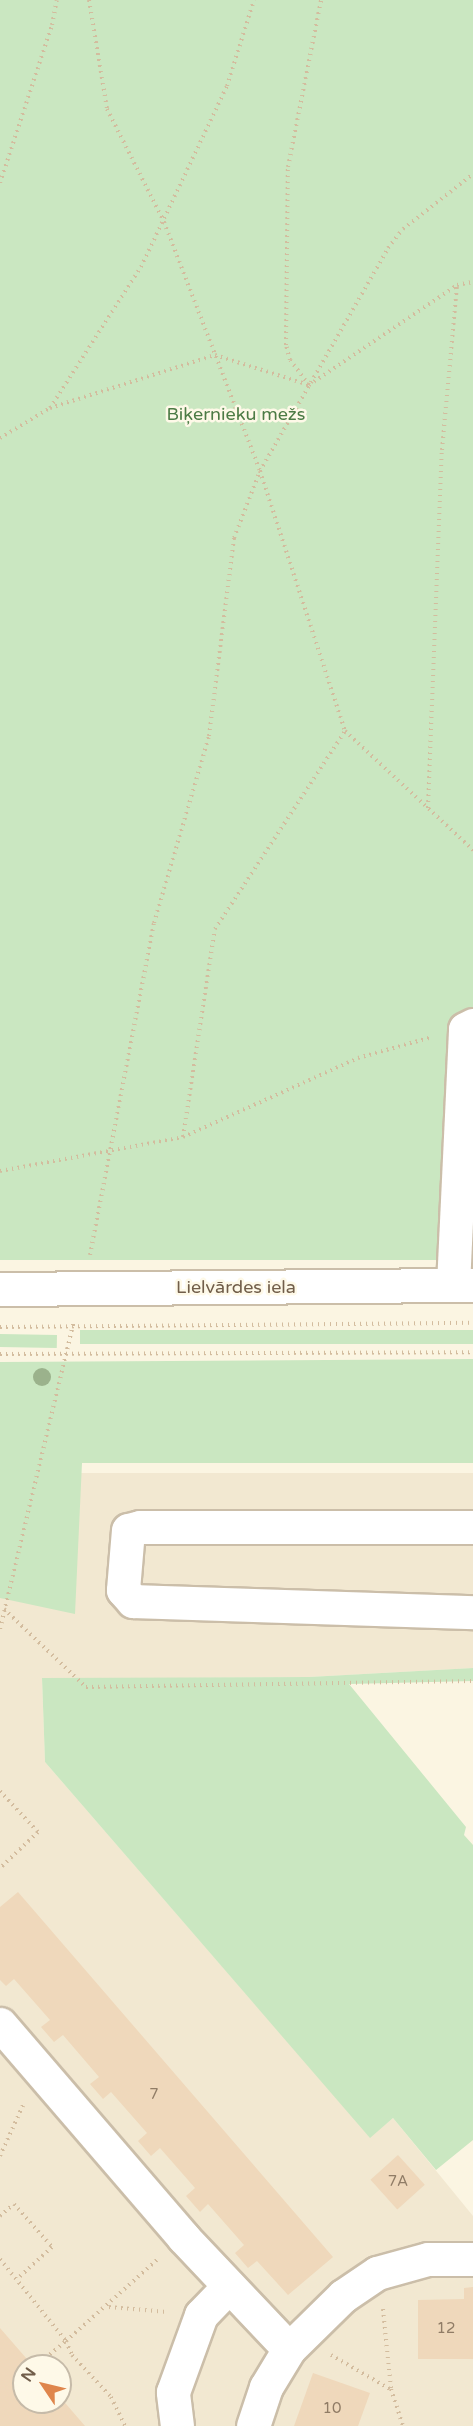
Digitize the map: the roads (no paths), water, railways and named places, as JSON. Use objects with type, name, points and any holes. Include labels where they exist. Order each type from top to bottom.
[{"type":"street","points":[[463,1285],[469,1027]]},
{"type":"street","name":"Lielvārdes iela","points":[[0,1289],[463,1285]]},
{"type":"street","points":[[473,1527],[140,1527],[128,1530],[123,1590],[133,1601],[473,1612]]},
{"type":"street","points":[[0,2024],[40,2067],[183,2237],[289,2349]]},
{"type":"street","points":[[253,2426],[266,2387],[289,2349],[343,2296],[378,2273],[428,2259],[473,2259]]},
{"type":"street","points":[[177,2426],[174,2392],[201,2315],[229,2286]]},
{"type":"park label","name":"Biķernieku mežs","points":[[236,414]]}]
